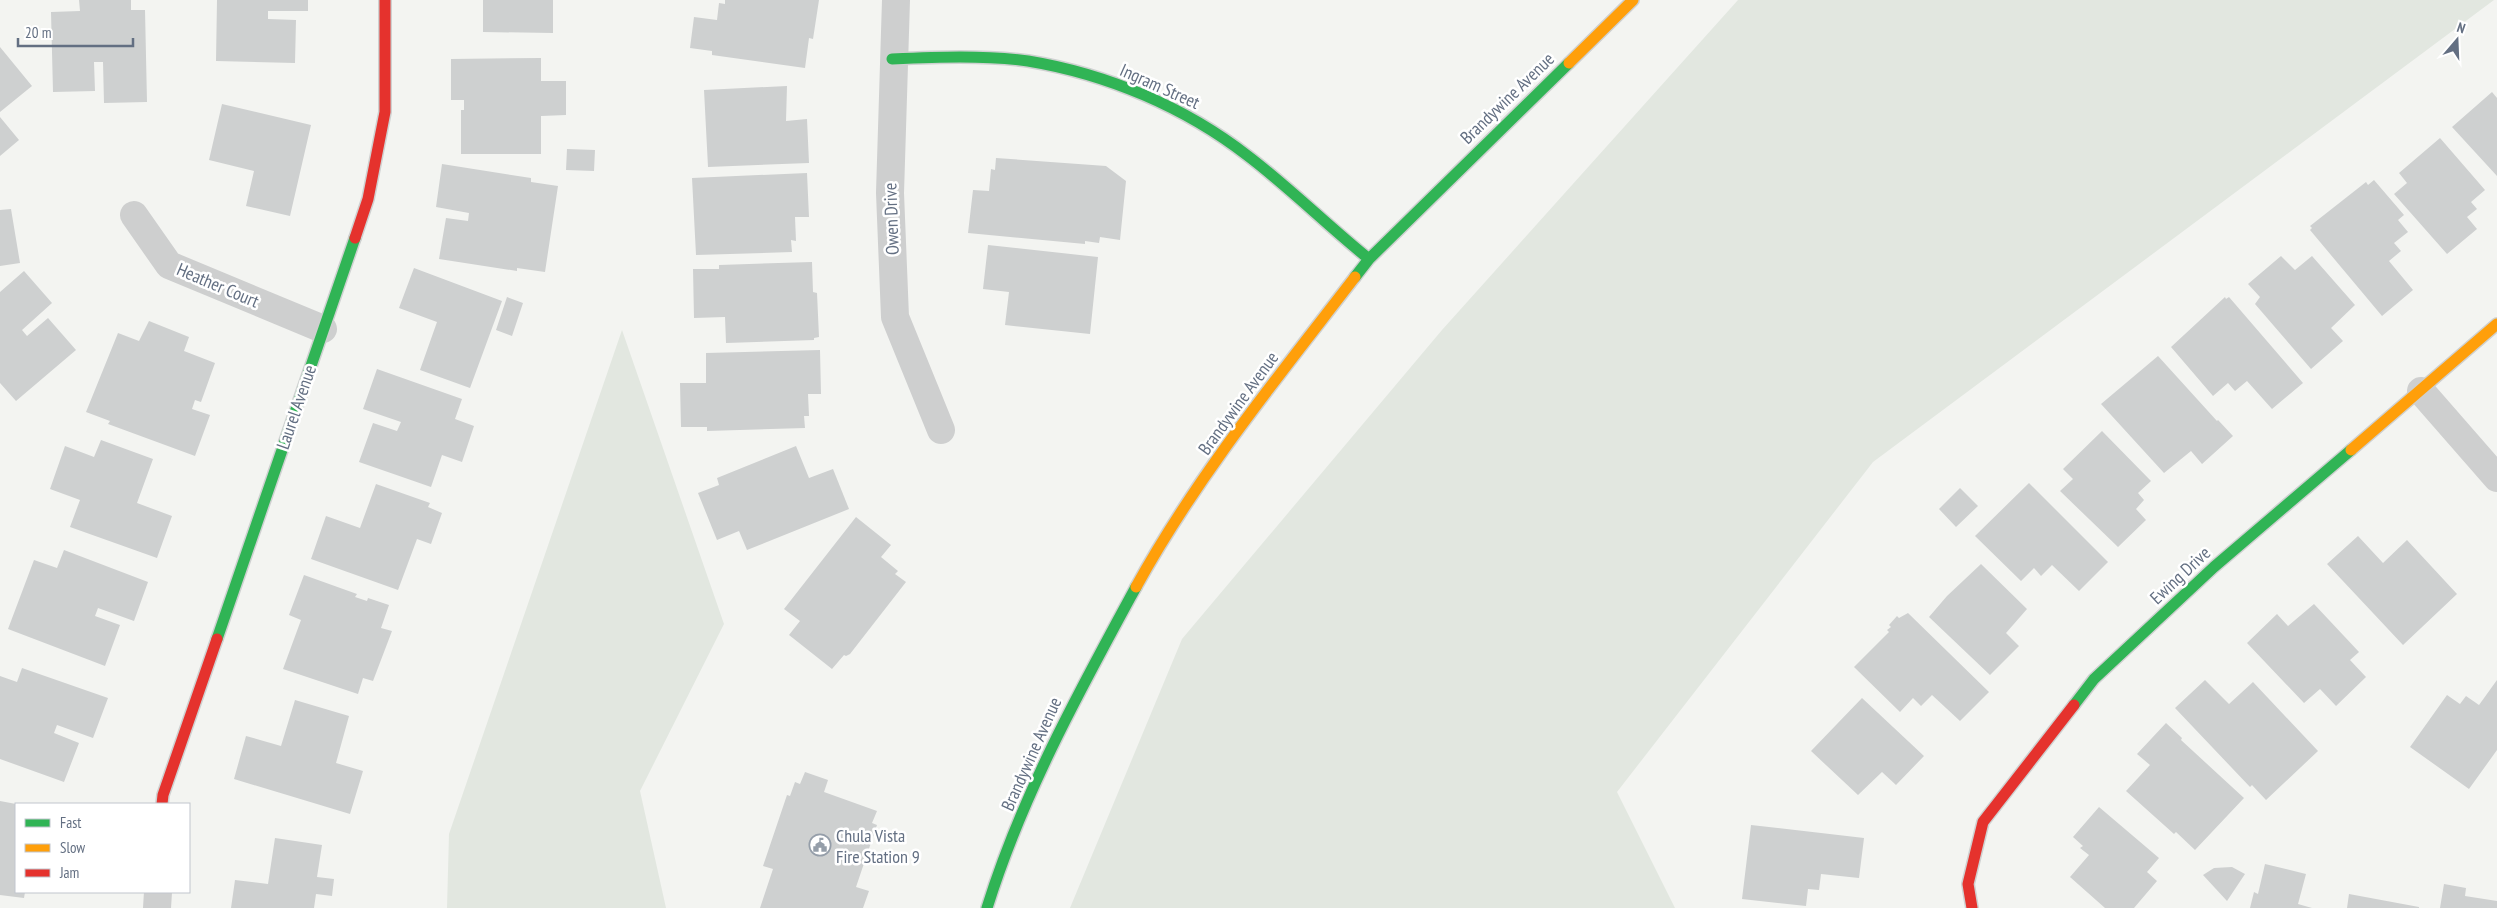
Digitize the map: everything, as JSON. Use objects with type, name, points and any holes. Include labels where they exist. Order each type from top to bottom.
[{"type":"street","name":"Laurel Avenue","points":[[162,803],[163,795],[368,199],[385,112],[386,0]]},
{"type":"street","name":"Owen Drive","points":[[896,0],[892,59],[890,194],[895,317],[941,430]]},
{"type":"street","name":"Brandywine Avenue","points":[[987,908],[998,872],[1062,723],[1159,546],[1254,408],[1369,259],[1633,0]]},
{"type":"street","name":"Ingram Street","points":[[892,59],[952,56],[996,58],[1084,74],[1127,88],[1168,106],[1205,126],[1240,150],[1273,175],[1369,259]]},
{"type":"street","name":"Heather Court","points":[[134,215],[169,265],[323,329]]},
{"type":"street","name":"Ewing Drive","points":[[1972,908],[1968,884],[1984,822],[2094,679],[2214,567],[2497,324]]},
{"type":"street","points":[[2421,391],[2497,478]]},
{"type":"street","points":[[157,908],[158,893]]},
{"type":"shaded area","points":[[1738,0],[2494,0],[1873,462],[1617,792],[1675,908],[1070,908],[1182,639],[1442,330]]},
{"type":"shaded area","points":[[622,330],[724,624],[640,791],[666,908],[447,908],[449,834]]},
{"type":"building","points":[[79,0],[131,0],[131,10],[145,10],[147,102],[104,103],[103,62],[94,62],[95,91],[53,92],[51,12],[80,11]]},
{"type":"building","points":[[217,0],[308,0],[308,11],[268,11],[268,19],[296,20],[295,63],[216,61]]},
{"type":"building","points":[[483,0],[553,0],[553,33],[483,32]]},
{"type":"building","points":[[725,0],[819,0],[813,39],[809,38],[805,68],[712,55],[712,51],[690,48],[694,17],[717,20],[719,3],[725,4]]},
{"type":"building","points":[[0,47],[32,86],[0,112]]},
{"type":"building","points":[[541,58],[541,81],[566,81],[566,115],[541,116],[541,154],[461,154],[461,110],[464,110],[464,100],[451,100],[451,59]]},
{"type":"building","points":[[787,86],[786,121],[807,119],[809,163],[708,167],[704,90]]},
{"type":"building","points":[[2492,92],[2497,98],[2497,176],[2452,127]]},
{"type":"building","points":[[222,104],[311,125],[290,216],[246,206],[254,171],[209,160]]},
{"type":"building","points":[[0,117],[19,140],[0,156]]},
{"type":"building","points":[[2440,138],[2485,190],[2471,202],[2477,209],[2467,217],[2477,229],[2447,254],[2394,194],[2407,183],[2399,173]]},
{"type":"building","points":[[567,149],[595,150],[594,171],[566,170]]},
{"type":"building","points":[[996,158],[1106,166],[1126,181],[1120,240],[1100,237],[1099,243],[1085,241],[1085,244],[968,233],[973,190],[989,191],[991,169],[995,170]]},
{"type":"building","points":[[442,164],[531,178],[531,182],[558,186],[545,272],[517,268],[517,271],[439,259],[446,218],[468,221],[469,213],[436,207]]},
{"type":"building","points":[[807,173],[809,217],[795,217],[796,241],[791,240],[792,252],[696,255],[692,178]]},
{"type":"building","points":[[2374,180],[2404,215],[2398,220],[2408,232],[2394,243],[2401,251],[2389,261],[2413,290],[2382,316],[2310,230],[2312,228],[2310,226],[2366,182],[2368,185]]},
{"type":"building","points":[[11,209],[20,263],[0,266],[0,210]]},
{"type":"building","points":[[988,245],[1098,257],[1090,334],[1005,325],[1009,292],[983,289]]},
{"type":"building","points":[[2281,256],[2295,270],[2312,256],[2355,305],[2331,328],[2343,341],[2311,369],[2255,304],[2260,297],[2248,284]]},
{"type":"building","points":[[812,262],[813,292],[817,293],[819,337],[814,338],[814,340],[726,343],[725,317],[694,318],[693,269],[719,269],[719,265]]},
{"type":"building","points":[[414,268],[502,301],[470,388],[420,370],[437,322],[399,308]]},
{"type":"building","points":[[24,271],[52,303],[22,330],[27,336],[48,318],[76,350],[16,401],[0,383],[0,292]]},
{"type":"building","points":[[507,297],[523,303],[512,336],[496,330]]},
{"type":"building","points":[[2225,297],[2226,299],[2229,297],[2303,383],[2272,409],[2247,381],[2235,391],[2228,383],[2213,396],[2171,347]]},
{"type":"building","points":[[149,321],[189,337],[184,351],[215,363],[201,402],[195,400],[192,409],[210,415],[195,456],[108,424],[110,421],[86,412],[118,333],[139,341]]},
{"type":"building","points":[[820,350],[821,394],[808,394],[809,416],[804,416],[805,428],[707,431],[707,427],[681,427],[680,383],[706,383],[706,353]]},
{"type":"building","points":[[2158,356],[2233,436],[2202,464],[2191,451],[2164,473],[2101,404]]},
{"type":"building","points":[[377,369],[462,399],[455,419],[474,426],[462,462],[442,455],[431,487],[359,462],[373,423],[397,431],[401,422],[363,409]]},
{"type":"building","points":[[2102,431],[2151,481],[2138,493],[2144,500],[2136,509],[2146,520],[2118,547],[2060,491],[2073,479],[2063,469]]},
{"type":"building","points":[[101,440],[153,459],[137,503],[172,516],[157,558],[70,527],[80,500],[50,489],[65,446],[94,457]]},
{"type":"building","points":[[796,446],[809,478],[833,469],[849,509],[747,550],[739,531],[717,540],[698,493],[719,485],[717,478]]},
{"type":"building","points":[[2029,483],[2108,562],[2079,591],[2052,565],[2041,576],[2034,568],[2021,581],[1975,536]]},
{"type":"building","points":[[376,484],[430,503],[428,507],[442,513],[431,544],[417,539],[398,590],[311,559],[326,516],[360,528]]},
{"type":"building","points":[[1960,488],[1978,506],[1956,527],[1939,509]]},
{"type":"building","points":[[856,517],[891,545],[881,557],[898,571],[895,574],[906,582],[850,654],[844,655],[832,669],[789,635],[800,621],[784,609]]},
{"type":"building","points":[[2358,536],[2383,563],[2407,540],[2457,594],[2403,645],[2327,564]]},
{"type":"building","points":[[64,550],[148,582],[134,621],[98,608],[95,616],[120,625],[105,666],[8,629],[34,560],[57,568]]},
{"type":"building","points":[[1981,564],[2027,609],[2006,633],[2019,646],[1990,675],[1929,617],[1947,596]]},
{"type":"building","points":[[304,575],[357,594],[355,597],[367,601],[368,598],[389,605],[381,628],[392,631],[373,681],[363,678],[358,694],[283,669],[301,620],[289,615]]},
{"type":"building","points":[[2314,604],[2359,652],[2350,660],[2366,677],[2336,706],[2320,689],[2304,703],[2247,643],[2277,614],[2288,626]]},
{"type":"building","points":[[1908,613],[1989,692],[1960,721],[1932,695],[1921,706],[1913,698],[1900,712],[1854,667],[1889,632],[1887,630],[1891,627],[1889,625],[1897,616],[1899,618]]},
{"type":"building","points":[[22,668],[108,698],[93,738],[57,725],[54,733],[79,743],[64,782],[0,759],[0,676],[17,682]]},
{"type":"building","points":[[2205,680],[2229,704],[2253,682],[2318,751],[2266,800],[2252,785],[2250,787],[2175,708]]},
{"type":"building","points":[[2497,680],[2497,750],[2469,789],[2410,747],[2447,695],[2460,704],[2466,696],[2479,705]]},
{"type":"building","points":[[1862,698],[1924,756],[1896,785],[1882,772],[1858,795],[1811,751]]},
{"type":"building","points":[[295,700],[349,716],[336,763],[363,771],[350,814],[234,779],[246,736],[281,746]]},
{"type":"building","points":[[2166,723],[2182,738],[2181,740],[2244,798],[2195,850],[2126,791],[2150,765],[2137,754]]},
{"type":"building","name":"Chula Vista Fire Station 9","points":[[805,772],[828,780],[824,792],[877,811],[872,823],[877,825],[856,887],[869,891],[863,908],[760,908],[773,869],[763,866],[787,795],[790,796],[795,782],[800,784]]},
{"type":"building","points":[[0,801],[15,804],[15,893],[25,893],[24,898],[0,895]]},
{"type":"building","points":[[2099,807],[2159,858],[2147,872],[2157,881],[2134,908],[2105,908],[2070,877],[2089,855],[2080,848],[2083,846],[2073,837]]},
{"type":"building","points":[[1751,825],[1864,838],[1859,878],[1821,874],[1819,890],[1808,889],[1806,906],[1742,899]]},
{"type":"building","points":[[275,838],[322,845],[317,877],[334,879],[332,896],[316,894],[314,908],[231,908],[235,880],[268,884]]},
{"type":"building","points":[[2265,864],[2306,874],[2298,904],[2312,908],[2250,908],[2254,892],[2258,894]]},
{"type":"building","points":[[2232,867],[2245,874],[2227,901],[2203,875],[2214,868]]},
{"type":"building","points":[[2444,884],[2466,888],[2465,896],[2497,901],[2497,908],[2440,908]]},
{"type":"building","points":[[2349,894],[2419,907],[2419,908],[2347,908]]},
{"type":"traffic: fast","points":[[892,59],[977,57],[1028,61],[1087,74],[1144,95],[1172,108],[1224,138],[1279,181],[1369,259]]},
{"type":"traffic: fast","points":[[1355,277],[1369,259],[1569,63]]},
{"type":"traffic: fast","points":[[217,639],[355,238]]},
{"type":"traffic: fast","points":[[2074,705],[2094,679],[2214,567],[2351,450]]},
{"type":"traffic: fast","points":[[987,908],[1001,866],[1035,784],[1073,704],[1136,587]]},
{"type":"traffic: slow","points":[[1569,63],[1633,0]]},
{"type":"traffic: slow","points":[[1136,587],[1185,506],[1212,467],[1268,390],[1355,277]]},
{"type":"traffic: slow","points":[[2351,450],[2497,324]]},
{"type":"traffic: jam","points":[[355,238],[368,199],[385,112],[385,0]]},
{"type":"traffic: jam","points":[[162,803],[163,795],[217,639]]},
{"type":"traffic: jam","points":[[1972,908],[1968,884],[1983,822],[2074,705]]},
{"type":"place","name":"Chula Vista Fire Station 9","points":[[820,845]]}]
